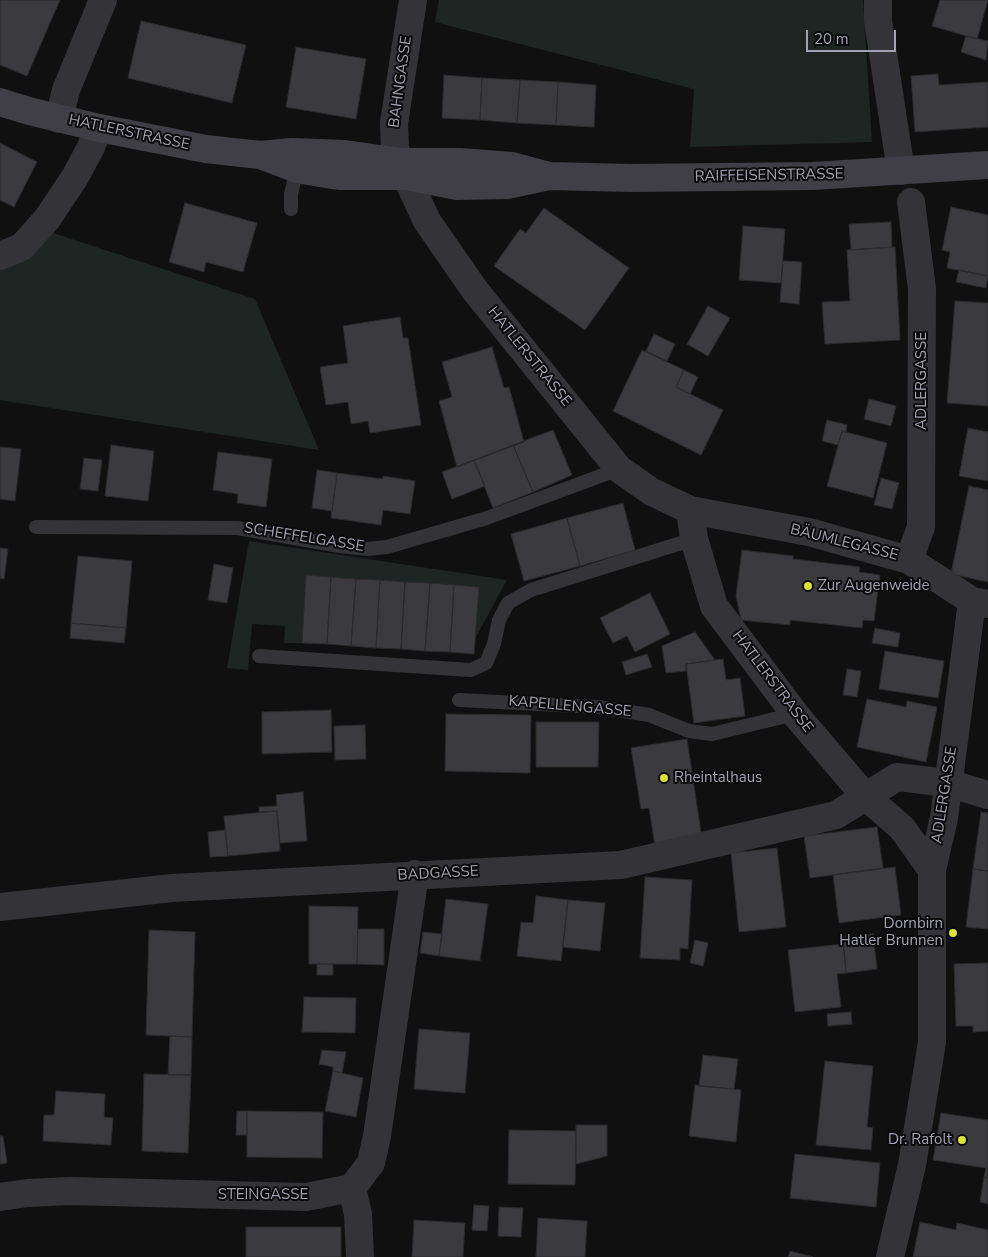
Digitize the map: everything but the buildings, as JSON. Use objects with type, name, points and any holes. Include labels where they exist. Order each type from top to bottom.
[{"type":"street","points":[[59,119],[66,90],[103,0]]},
{"type":"street","name":"BAHNGASSE","points":[[403,169],[395,149],[394,123],[413,0]]},
{"type":"street","points":[[878,0],[878,21],[901,171]]},
{"type":"street","name":"HATLERSTRASSE","points":[[0,102],[59,119],[197,147],[260,155],[292,152],[345,154],[403,169]]},
{"type":"street","points":[[0,256],[22,247],[47,219],[75,177],[99,128]]},
{"type":"street","name":"HATLERSTRASSE","points":[[260,155],[297,169],[341,176],[403,169]]},
{"type":"street","name":"RAIFFEISENSTRASSE","points":[[403,169],[457,186],[507,185],[549,176],[724,178],[813,176],[988,166]]},
{"type":"street","name":"HATLERSTRASSE","points":[[403,169],[427,221],[474,289],[619,469],[652,492],[690,510],[694,539],[714,606],[795,714],[865,796],[902,828],[932,870]]},
{"type":"street","name":"ADLERGASSE","points":[[909,560],[921,527],[922,289],[911,202]]},
{"type":"street","name":"BÄUMLEGASSE","points":[[690,510],[809,532],[909,560],[980,602]]},
{"type":"street","name":"ADLERGASSE","points":[[932,870],[944,818],[948,783],[980,602]]},
{"type":"street","name":"BADGASSE","points":[[0,906],[172,888],[415,874],[621,865],[836,815],[897,777],[948,783],[988,795]]},
{"type":"street","points":[[890,1257],[912,1165],[932,1042],[932,870]]},
{"type":"street","points":[[360,1257],[358,1214],[352,1188],[371,1163],[377,1136],[415,874]]},
{"type":"street","name":"STEINGASSE","points":[[0,1197],[28,1193],[70,1192],[306,1197],[352,1188]]},
{"type":"lane","points":[[291,209],[291,194],[297,169]]},
{"type":"lane","name":"SCHEFFELGASSE","points":[[36,527],[237,528],[340,546],[387,547],[487,518],[619,469]]},
{"type":"lane","points":[[259,656],[471,670],[486,663],[494,644],[499,620],[508,603],[531,590],[694,539]]},
{"type":"lane","name":"KAPELLENGASSE","points":[[459,700],[599,707],[649,715],[688,731],[712,734],[795,714]]},
{"type":"shaded area","points":[[439,0],[863,0],[872,142],[690,147],[694,89],[435,22]]},
{"type":"shaded area","points":[[53,233],[255,299],[319,450],[0,400],[0,267]]},
{"type":"shaded area","points":[[249,541],[507,580],[475,639],[479,587],[307,575],[302,643],[284,643],[285,626],[252,624],[248,670],[227,668]]},
{"type":"place","name":"Zur Augenweide","points":[[808,586]]},
{"type":"place","name":"Rheintalhaus","points":[[664,778]]},
{"type":"place","name":"Dornbirn Hatler Brunnen","points":[[953,933]]},
{"type":"place","name":"Dr. Rafolt","points":[[962,1140]]}]
